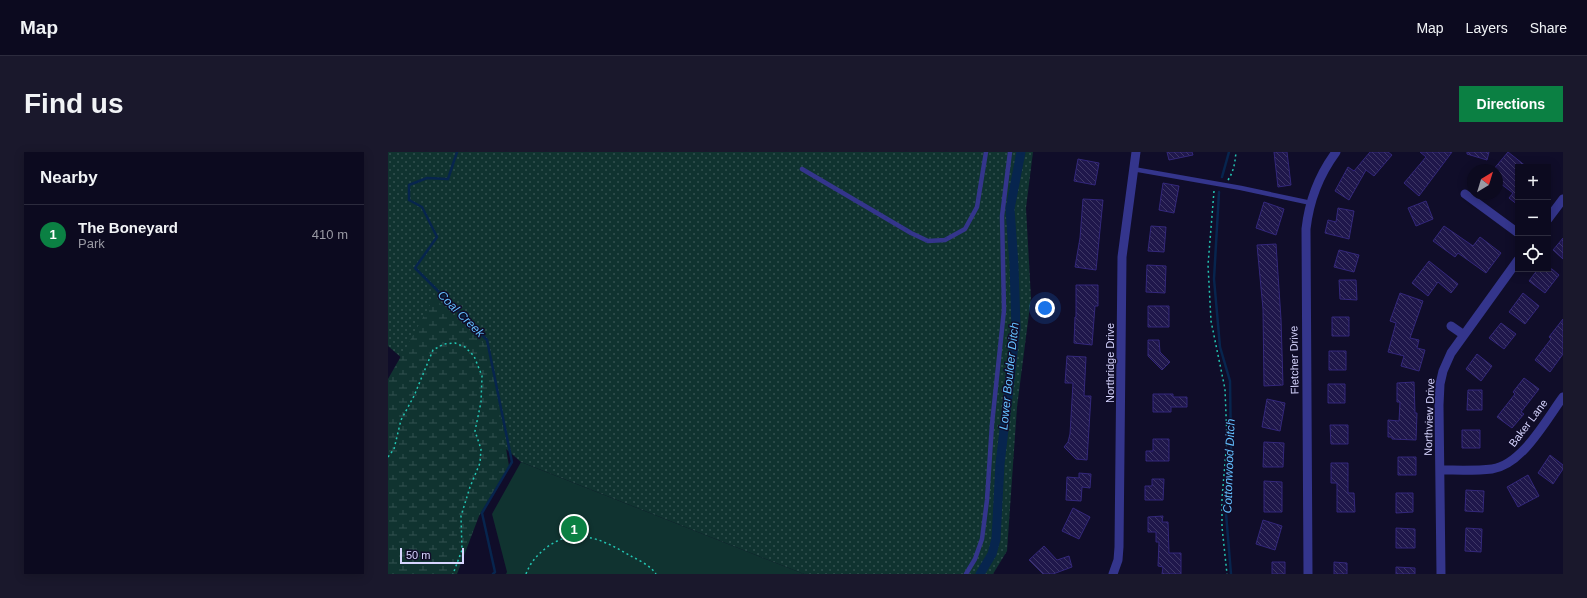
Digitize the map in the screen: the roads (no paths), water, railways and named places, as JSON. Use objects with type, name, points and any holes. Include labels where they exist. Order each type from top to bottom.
[{"type":"street","name":"Northridge Drive","points":[[1112,574],[1118,560],[1119,547],[1122,257],[1136,152]]},
{"type":"street","name":"Fletcher Drive","points":[[1308,574],[1305,244],[1308,215],[1311,203],[1318,183],[1336,152]]},
{"type":"street","points":[[1464,194],[1515,231]]},
{"type":"street","points":[[1551,215],[1563,198]]},
{"type":"street","name":"Northview Drive","points":[[1441,574],[1440,384],[1446,362],[1515,264]]},
{"type":"street","points":[[1451,326],[1464,335]]},
{"type":"street","name":"Baker Lane","points":[[1440,470],[1492,469],[1510,463],[1521,454],[1563,397]]},
{"type":"lane","points":[[802,169],[911,233],[928,241],[945,240],[966,230],[977,207],[986,152]]},
{"type":"lane","points":[[966,574],[975,559],[982,539],[987,500],[992,424],[1004,310],[1002,216],[1010,152]]},
{"type":"lane","points":[[1133,169],[1311,203]]},
{"type":"waterway","name":"Coal Creek","points":[[457,152],[448,179],[427,178],[409,185],[409,200],[422,207],[437,237],[415,268],[487,340],[512,462],[482,513],[495,572],[493,574]]},
{"type":"waterway","name":"Lower Boulder Ditch","points":[[980,574],[992,554],[996,539],[1000,464],[1016,328],[1010,209],[1021,152]]},
{"type":"waterway","name":"Cottonwood Ditch","points":[[1222,177],[1229,152]]},
{"type":"waterway","name":"Cottonwood Ditch","points":[[1219,192],[1214,279],[1220,347],[1230,381],[1231,450],[1225,501],[1231,574]]},
{"type":"place","name":"The Boneyard","points":[[574,529]]}]
